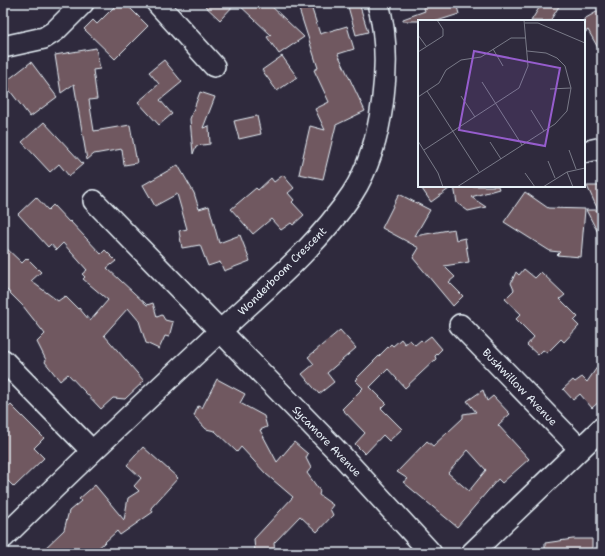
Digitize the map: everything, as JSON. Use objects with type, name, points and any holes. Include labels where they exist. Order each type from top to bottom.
[{"type":"street","points":[[3,47],[44,38],[55,31],[83,3]]},
{"type":"street","points":[[157,3],[214,66]]},
{"type":"street","name":"Wonderboom Crescent","points":[[3,538],[92,451],[287,269],[322,233],[353,193],[374,144],[380,121],[385,60],[384,31],[378,3]]},
{"type":"street","points":[[585,152],[602,148]]},
{"type":"street","points":[[94,201],[221,331]]},
{"type":"street","name":"Bushwillow Avenue","points":[[460,325],[580,449]]},
{"type":"street","name":"Sycamore Avenue","points":[[221,331],[343,457],[432,553]]},
{"type":"street","points":[[3,360],[92,451]]},
{"type":"street","points":[[472,553],[602,428]]},
{"type":"building","points":[[118,3],[125,3],[148,26],[115,59],[84,29],[93,20],[97,24]]},
{"type":"building","points":[[202,3],[236,3],[220,20]]},
{"type":"building","points":[[237,3],[268,3],[304,37],[279,54],[267,37],[271,35]]},
{"type":"building","points":[[297,3],[310,3],[320,34],[347,26],[354,49],[338,54],[365,111],[336,125],[323,179],[299,174],[310,126],[325,130],[315,109],[329,102],[314,70],[318,68]]},
{"type":"building","points":[[347,3],[359,3],[368,32],[356,35]]},
{"type":"building","points":[[422,3],[456,3],[459,14],[440,20],[403,21],[403,19],[425,11]]},
{"type":"building","points":[[542,3],[561,3],[551,20],[532,20]]},
{"type":"building","points":[[602,9],[602,55],[588,30],[585,32],[584,19]]},
{"type":"building","points":[[96,48],[100,69],[93,70],[97,99],[89,100],[94,131],[130,125],[137,163],[124,165],[122,149],[94,154],[87,160],[74,84],[61,93],[55,55]]},
{"type":"building","points":[[282,56],[297,77],[277,91],[262,70]]},
{"type":"building","points":[[164,60],[182,82],[160,100],[172,114],[159,125],[138,102],[159,84],[149,72]]},
{"type":"building","points":[[31,62],[57,97],[30,117],[4,83]]},
{"type":"building","points":[[200,92],[215,97],[203,128],[209,126],[210,144],[196,146],[193,154],[190,119]]},
{"type":"building","points":[[257,116],[261,134],[239,139],[234,121]]},
{"type":"building","points":[[44,122],[83,164],[69,176],[59,164],[50,172],[22,142]]},
{"type":"building","points":[[178,165],[194,193],[199,209],[209,206],[219,243],[240,235],[250,261],[224,271],[220,262],[208,266],[200,245],[182,248],[179,231],[187,229],[177,194],[155,206],[143,185]]},
{"type":"building","points":[[283,175],[294,188],[288,193],[294,200],[292,202],[304,215],[293,225],[291,223],[281,230],[271,219],[253,234],[231,209],[256,188],[258,190],[271,178],[274,182]]},
{"type":"building","points":[[587,186],[602,186],[602,240],[586,210],[598,210]]},
{"type":"building","points":[[421,187],[452,187],[431,202]]},
{"type":"building","points":[[454,187],[498,187],[499,189],[471,197],[486,207],[468,211],[457,203]]},
{"type":"building","points":[[525,192],[548,208],[585,209],[581,257],[557,255],[560,252],[550,251],[504,222]]},
{"type":"building","points":[[399,194],[430,210],[415,236],[454,229],[456,240],[465,238],[469,262],[444,266],[455,277],[449,282],[463,296],[453,306],[413,258],[419,248],[382,228]]},
{"type":"building","points":[[36,197],[48,210],[53,205],[101,254],[105,250],[116,261],[107,268],[147,305],[153,303],[157,317],[162,315],[165,320],[173,322],[169,337],[165,336],[159,349],[146,343],[139,321],[128,308],[104,335],[144,381],[125,399],[113,398],[101,409],[68,374],[60,381],[45,362],[46,360],[37,342],[45,334],[23,306],[3,286],[3,245],[22,263],[27,258],[41,272],[31,281],[58,301],[65,296],[78,309],[79,308],[90,321],[108,300],[83,279],[85,277],[82,274],[87,270],[63,243],[56,250],[51,244],[48,247],[18,214]]},
{"type":"building","points":[[524,269],[535,278],[541,272],[565,295],[560,299],[578,317],[574,321],[579,326],[564,342],[561,339],[547,353],[543,350],[538,355],[527,345],[534,337],[516,319],[521,314],[505,299],[514,290],[511,283],[516,272],[519,275]]},
{"type":"building","points":[[340,330],[356,348],[327,373],[334,382],[319,394],[302,374],[314,364],[308,357]]},
{"type":"building","points":[[431,336],[442,349],[435,356],[436,359],[405,388],[388,369],[370,387],[386,403],[381,408],[402,429],[389,441],[383,435],[365,454],[355,444],[365,433],[342,409],[363,388],[355,380],[391,344],[393,346],[401,339],[405,344],[410,340],[415,345],[421,340],[423,342]]},
{"type":"building","points":[[602,360],[602,399],[592,408],[580,394],[573,400],[563,389],[573,380],[575,382],[582,377],[587,382]]},
{"type":"building","points":[[217,379],[245,394],[240,403],[264,416],[267,427],[260,430],[277,462],[294,442],[308,454],[306,458],[311,468],[307,473],[320,491],[319,495],[333,505],[330,509],[333,515],[317,532],[300,516],[274,543],[275,553],[255,553],[254,539],[293,497],[266,474],[241,447],[237,452],[215,431],[206,429],[194,416],[198,406],[202,408]]},
{"type":"building","points":[[483,390],[487,401],[493,396],[510,414],[498,425],[529,459],[502,483],[498,479],[457,527],[403,482],[408,479],[397,472],[427,441],[433,446],[463,418],[463,414],[476,412],[467,401]],"holes":[[[468,450],[486,470],[469,491],[448,473]]]},
{"type":"building","points":[[11,405],[44,438],[34,448],[44,458],[14,487],[3,476],[3,412]]},
{"type":"building","points":[[143,447],[178,478],[151,508],[153,512],[120,535],[117,531],[93,553],[40,553],[64,530],[69,511],[81,501],[79,499],[95,485],[124,520],[128,498],[139,491],[134,486],[141,478],[127,465]]},
{"type":"building","points":[[573,539],[592,539],[592,551],[545,552],[545,543]]}]
